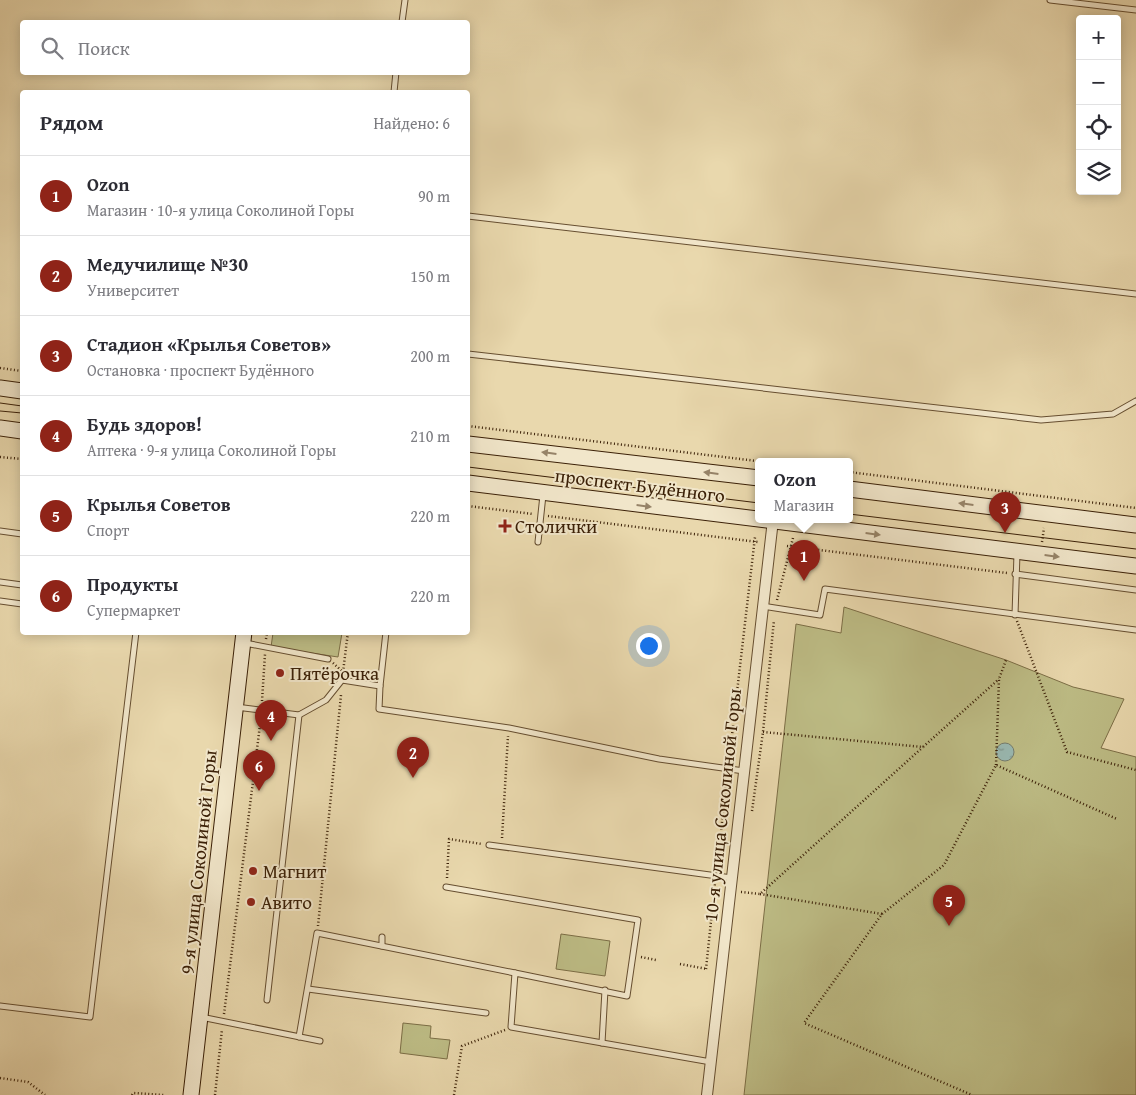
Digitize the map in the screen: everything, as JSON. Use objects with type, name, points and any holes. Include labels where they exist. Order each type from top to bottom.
[{"type":"main road","points":[[0,388],[20,391]]},
{"type":"main road","points":[[0,428],[20,431]]},
{"type":"main road","name":"проспект Будённого","points":[[470,444],[755,478]]},
{"type":"main road","name":"проспект Будённого","points":[[470,485],[755,519]]},
{"type":"main road","points":[[853,490],[1136,525]]},
{"type":"main road","name":"проспект Будённого","points":[[789,523],[1136,566]]},
{"type":"main road","name":"9-я улица Соколиной Горы","points":[[191,1095],[243,638]]},
{"type":"street","name":"10-я улица Соколиной Горы","points":[[707,1095],[773,523]]},
{"type":"lane","points":[[402,20],[405,0]]},
{"type":"lane","points":[[1050,0],[1136,10]]},
{"type":"lane","points":[[394,90],[396,75]]},
{"type":"lane","points":[[470,216],[1136,294]]},
{"type":"lane","points":[[470,354],[1041,420],[1113,414],[1136,401]]},
{"type":"lane","points":[[538,542],[544,493]]},
{"type":"lane","points":[[0,531],[20,534]]},
{"type":"lane","points":[[1015,615],[1017,552]]},
{"type":"lane","points":[[1015,574],[1136,590]]},
{"type":"lane","points":[[0,582],[20,585]]},
{"type":"lane","points":[[762,606],[820,615],[824,589],[1136,630]]},
{"type":"lane","points":[[0,602],[20,604]]},
{"type":"lane","points":[[0,1006],[90,1017],[136,635]]},
{"type":"lane","points":[[386,635],[379,709],[508,728],[744,771]]},
{"type":"lane","points":[[243,638],[265,647],[328,659]]},
{"type":"lane","points":[[235,707],[299,715],[326,700],[342,680],[380,686]]},
{"type":"lane","points":[[267,1000],[299,715]]},
{"type":"lane","points":[[489,845],[732,878]]},
{"type":"lane","points":[[299,1037],[317,933],[626,996],[638,920],[446,887]]},
{"type":"lane","points":[[382,937],[382,946]]},
{"type":"lane","points":[[515,973],[511,1028],[711,1062]]},
{"type":"lane","points":[[308,989],[486,1013]]},
{"type":"lane","points":[[602,1043],[604,990]]},
{"type":"lane","points":[[200,1017],[320,1041]]},
{"type":"path","points":[[0,368],[20,371]]},
{"type":"path","points":[[470,426],[755,461]]},
{"type":"path","points":[[0,457],[20,459]]},
{"type":"path","points":[[853,473],[1136,508]]},
{"type":"path","points":[[470,506],[758,542]]},
{"type":"path","points":[[1042,542],[1044,528]]},
{"type":"path","points":[[706,969],[755,536]]},
{"type":"path","points":[[775,608],[793,538]]},
{"type":"path","points":[[787,546],[1015,574]]},
{"type":"path","points":[[1015,615],[1067,752],[1136,770]]},
{"type":"path","points":[[215,1095],[262,710],[267,635]]},
{"type":"path","points":[[317,933],[348,635]]},
{"type":"path","points":[[328,659],[343,672]]},
{"type":"path","points":[[972,1095],[804,1023],[882,914],[944,864],[996,765],[999,679],[1006,660]]},
{"type":"path","points":[[760,894],[999,679]]},
{"type":"path","points":[[501,847],[508,728]]},
{"type":"path","points":[[763,732],[923,747]]},
{"type":"path","points":[[996,765],[1117,819]]},
{"type":"path","points":[[446,887],[449,839],[489,845]]},
{"type":"path","points":[[741,892],[882,914]]},
{"type":"path","points":[[633,956],[656,960]]},
{"type":"path","points":[[680,964],[721,972]]},
{"type":"path","points":[[454,1095],[462,1046],[511,1028]]},
{"type":"path","points":[[0,1078],[28,1082],[45,1095]]},
{"type":"path","points":[[132,1095],[133,1093],[164,1095]]},
{"type":"shaded area","points":[[844,607],[1006,660],[1073,687],[1124,699],[1101,748],[1136,757],[1136,1095],[744,1095],[796,624],[841,633]]},
{"type":"shaded area","points":[[273,635],[342,635],[338,657],[271,647]]},
{"type":"shaded area","points":[[561,934],[610,941],[605,976],[556,969]]},
{"type":"shaded area","points":[[403,1023],[431,1026],[430,1038],[450,1040],[447,1059],[400,1053]]},
{"type":"water","points":[[1005,743],[1011,746],[1014,752],[1011,758],[1005,761],[999,758],[996,752],[999,746]]},
{"type":"tram line","points":[[0,403],[20,406]]},
{"type":"tram line","points":[[0,411],[20,413]]},
{"type":"tram line","points":[[470,467],[755,503]]},
{"type":"tram line","points":[[853,514],[1136,549]]},
{"type":"place","name":"Столички","points":[[505,526]]},
{"type":"place","name":"Стадион «Крылья Советов»","points":[[1005,533]]},
{"type":"place","name":"Ozon","points":[[804,581]]},
{"type":"place","name":"Пятёрочка","points":[[280,673]]},
{"type":"place","name":"Будь здоров!","points":[[271,741]]},
{"type":"place","name":"Медучилище №30","points":[[413,778]]},
{"type":"place","name":"Продукты","points":[[259,791]]},
{"type":"place","name":"Магнит","points":[[253,871]]},
{"type":"place","name":"Авито","points":[[251,902]]},
{"type":"place","name":"Крылья Советов","points":[[949,926]]}]
